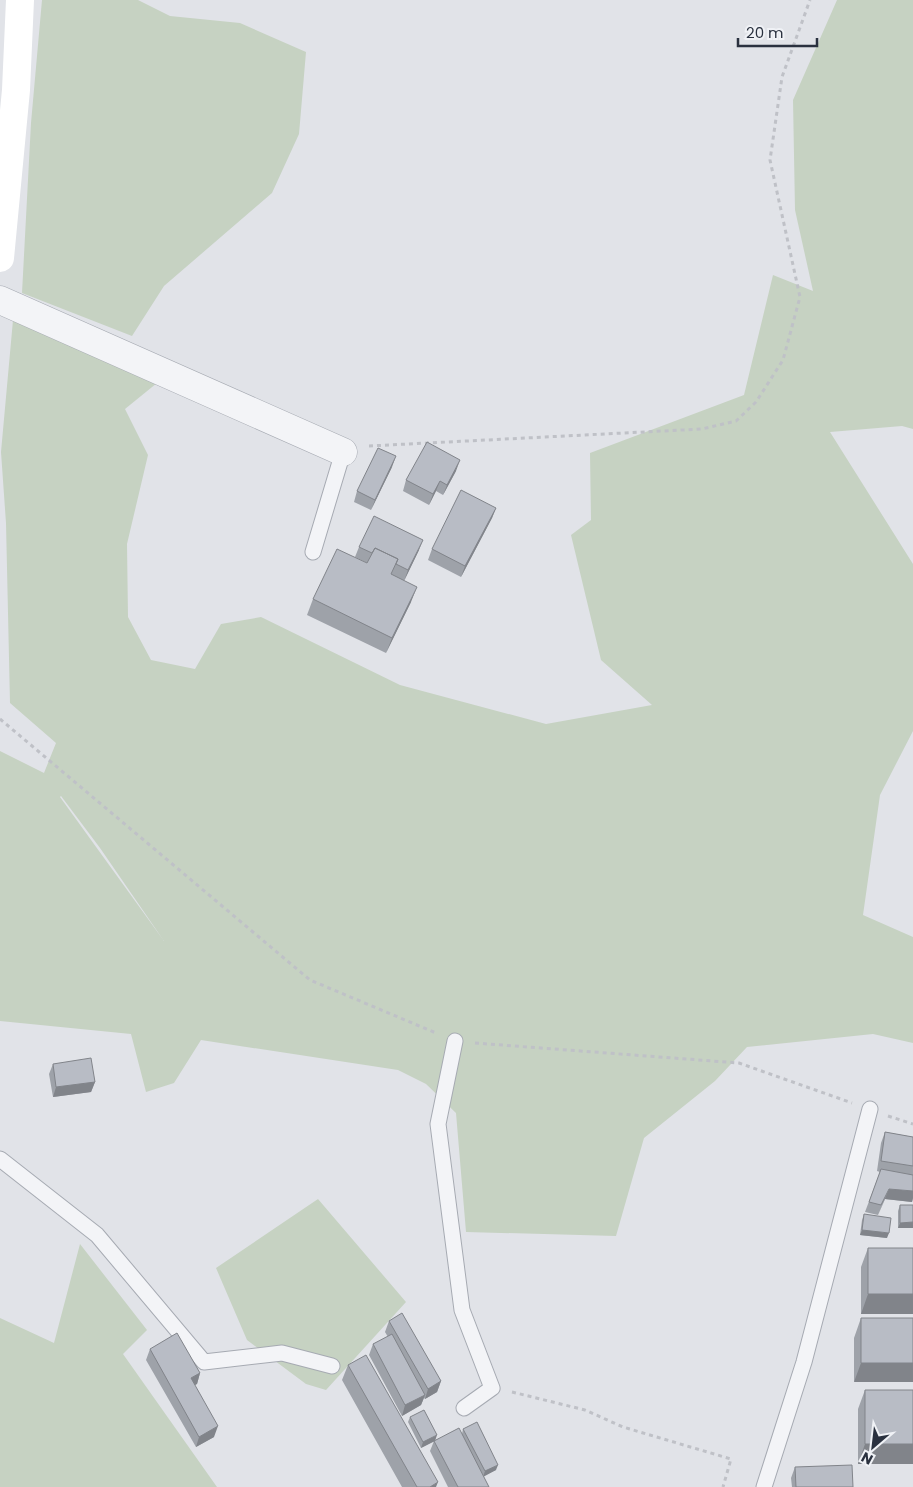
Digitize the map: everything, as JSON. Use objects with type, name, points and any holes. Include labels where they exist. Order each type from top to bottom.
[{"type":"street","points":[[0,258],[8,90],[20,0]]},
{"type":"street","points":[[0,300],[343,452]]},
{"type":"lane","points":[[313,552],[343,452]]},
{"type":"lane","points":[[455,1041],[438,1124],[462,1310],[492,1388],[464,1408]]},
{"type":"lane","points":[[764,1487],[804,1362],[870,1109]]},
{"type":"lane","points":[[0,1159],[97,1236],[204,1362],[282,1353],[332,1366]]},
{"type":"path","points":[[343,452],[375,444],[702,429],[736,421],[756,402],[783,360],[800,297],[770,160],[782,77],[810,0]]},
{"type":"path","points":[[0,719],[310,980],[455,1041],[739,1063],[913,1124]]},
{"type":"path","points":[[492,1388],[585,1410],[623,1427],[731,1459],[723,1487]]},
{"type":"green space","points":[[42,0],[138,0],[170,16],[240,23],[306,52],[299,134],[272,193],[164,286],[132,336],[22,293],[31,123]]},
{"type":"green space","points":[[837,0],[913,0],[913,429],[902,426],[830,432],[913,564],[913,731],[880,795],[863,915],[913,937],[913,1043],[873,1034],[747,1047],[715,1081],[644,1138],[616,1236],[466,1232],[456,1113],[426,1084],[398,1070],[201,1040],[174,1083],[146,1092],[131,1034],[0,1021],[0,751],[44,773],[56,743],[10,703],[6,523],[1,452],[13,320],[157,383],[125,409],[148,455],[127,544],[128,617],[151,660],[195,669],[221,624],[261,617],[400,685],[546,724],[652,705],[601,660],[571,535],[591,520],[590,453],[744,395],[773,275],[813,291],[795,210],[793,100]],"holes":[[[61,796],[100,848],[164,941]]]},
{"type":"green space","points":[[318,1199],[406,1302],[326,1390],[306,1384],[247,1340],[216,1268]]},
{"type":"green space","points":[[80,1244],[147,1330],[123,1354],[217,1487],[0,1487],[0,1318],[54,1343]]},
{"type":"building","points":[[427,442],[460,460],[447,485],[440,481],[433,494],[406,480]]},
{"type":"building","points":[[378,448],[396,456],[375,500],[357,491]]},
{"type":"building","points":[[461,490],[496,508],[465,566],[432,549]]},
{"type":"building","points":[[374,516],[423,540],[408,570],[396,564],[398,559],[375,548],[372,553],[359,547]]},
{"type":"building","points":[[375,548],[398,559],[391,574],[417,587],[392,638],[313,599],[337,549],[367,563]]},
{"type":"building","points":[[91,1058],[95,1082],[56,1087],[53,1064]]},
{"type":"building","points":[[885,1132],[913,1137],[913,1166],[881,1161]]},
{"type":"building","points":[[881,1169],[913,1175],[913,1191],[889,1189],[881,1205],[869,1202]]},
{"type":"building","points":[[900,1205],[913,1205],[913,1222],[900,1223]]},
{"type":"building","points":[[864,1214],[891,1218],[889,1233],[862,1230]]},
{"type":"building","points":[[868,1248],[913,1248],[913,1294],[868,1294]]},
{"type":"building","points":[[402,1313],[441,1381],[428,1389],[389,1321]]},
{"type":"building","points":[[861,1318],[913,1318],[913,1363],[861,1363]]},
{"type":"building","points":[[177,1333],[200,1373],[191,1378],[218,1426],[199,1437],[150,1349]]},
{"type":"building","points":[[392,1334],[425,1395],[405,1405],[373,1344]]},
{"type":"building","points":[[366,1355],[438,1482],[430,1487],[417,1487],[348,1365]]},
{"type":"building","points":[[865,1390],[913,1390],[913,1444],[865,1444]]},
{"type":"building","points":[[424,1410],[437,1435],[423,1442],[410,1417]]},
{"type":"building","points":[[477,1422],[498,1465],[485,1471],[463,1429]]},
{"type":"building","points":[[459,1428],[489,1487],[458,1487],[434,1441]]},
{"type":"building","points":[[852,1465],[853,1487],[796,1487],[795,1467]]}]
